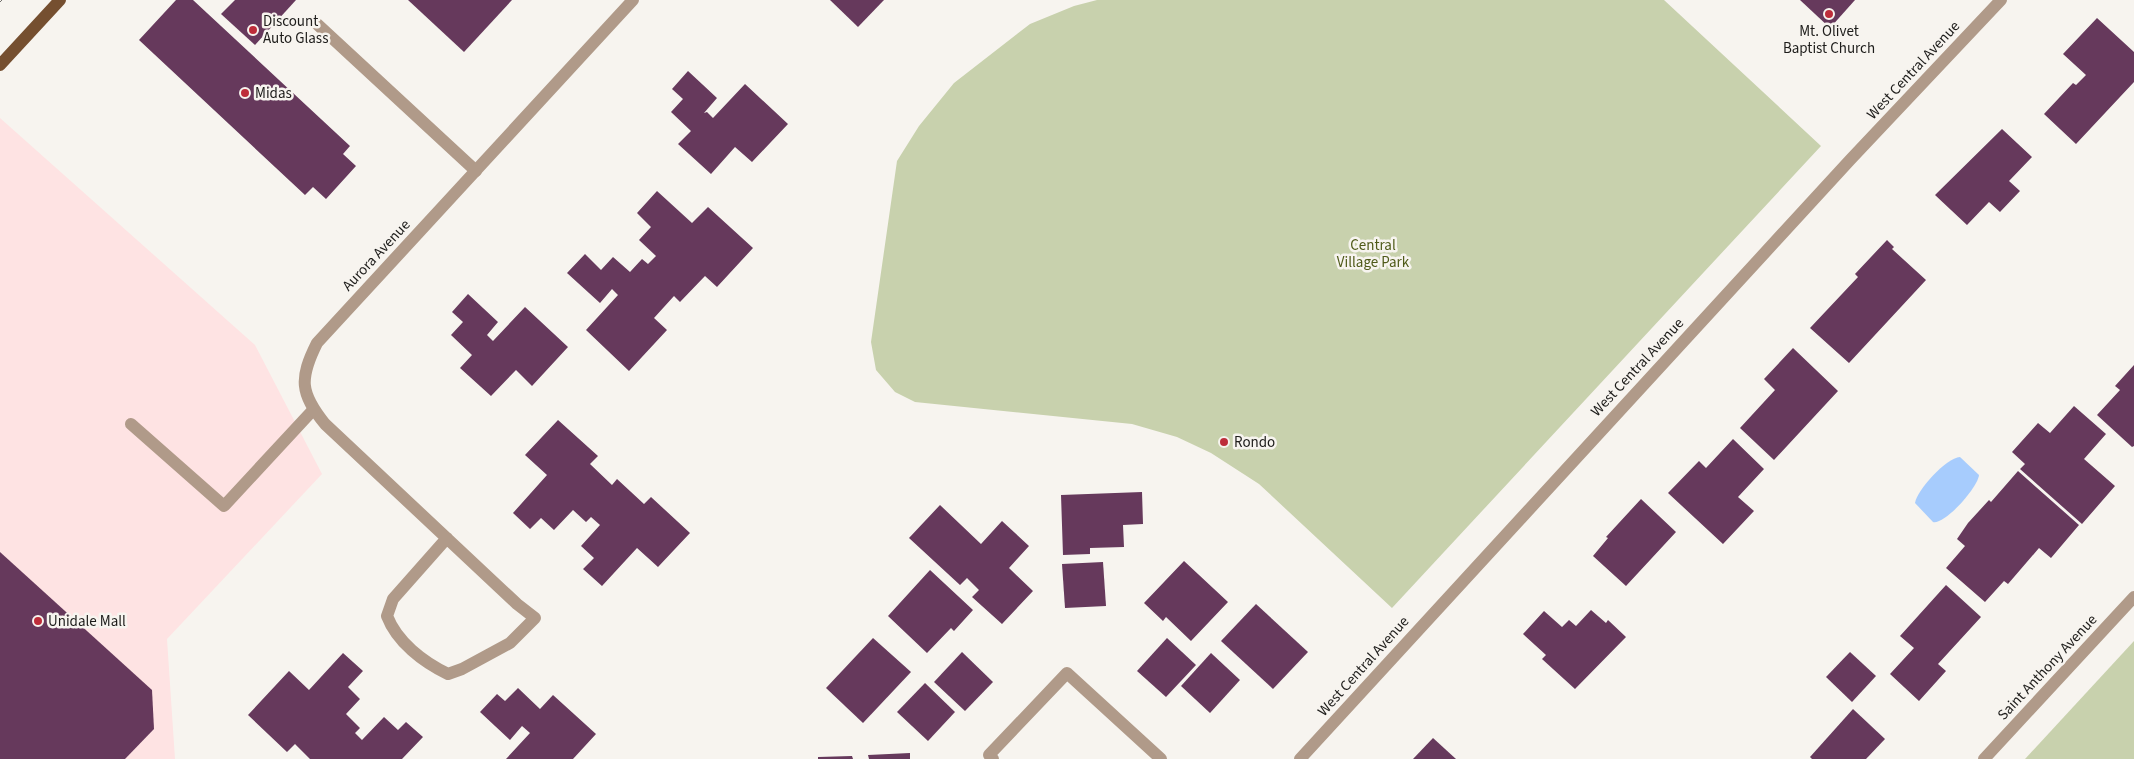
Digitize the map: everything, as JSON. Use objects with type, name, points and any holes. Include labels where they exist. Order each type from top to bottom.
[{"type":"main road","points":[[0,65],[60,0]]},
{"type":"street","name":"Aurora Avenue","points":[[447,538],[393,599],[387,616],[393,632],[430,666],[448,674],[462,669],[510,643],[535,618],[447,538],[313,410],[304,384],[306,364],[317,343],[633,0]]},
{"type":"street","name":"West Central Avenue","points":[[1300,759],[1850,160],[2001,0]]},
{"type":"street","points":[[317,24],[476,170]]},
{"type":"street","points":[[131,424],[224,506],[313,410]]},
{"type":"street","name":"Saint Anthony Avenue","points":[[1984,759],[2134,597]]},
{"type":"street","points":[[993,759],[989,755],[1067,673],[1161,759]]},
{"type":"shaded area","points":[[0,118],[255,345],[322,474],[167,639],[175,759],[0,759]]},
{"type":"green space","name":"Central Village Park","points":[[1097,0],[1664,0],[1821,146],[1392,608],[1259,484],[1211,453],[1177,437],[1132,424],[915,402],[895,392],[876,370],[871,342],[897,161],[919,126],[954,83],[1030,24],[1074,6]]},
{"type":"green space","points":[[2134,641],[2134,759],[2025,759]]},
{"type":"water","points":[[1960,457],[1979,475],[1977,481],[1953,512],[1945,518],[1933,522],[1915,503],[1917,497],[1926,483],[1940,469],[1947,463]]},
{"type":"building","name":"Midas","points":[[176,0],[193,0],[350,146],[343,154],[356,166],[326,199],[313,187],[305,195],[139,40]]},
{"type":"building","name":"Discount Auto Glass","points":[[235,0],[296,0],[255,45],[221,14]]},
{"type":"building","points":[[408,0],[512,0],[464,52]]},
{"type":"building","points":[[830,0],[884,0],[858,27]]},
{"type":"building","name":"Mt. Olivet Baptist Church","points":[[1800,0],[1855,0],[1830,28]]},
{"type":"building","points":[[2097,18],[2134,52],[2134,82],[2076,144],[2044,114],[2073,83],[2076,85],[2086,75],[2063,54]]},
{"type":"building","points":[[688,71],[717,98],[704,113],[707,112],[713,118],[745,84],[788,124],[752,162],[735,147],[711,174],[678,144],[691,131],[671,112],[683,99],[672,89]]},
{"type":"building","points":[[2002,129],[2032,157],[2009,181],[2020,191],[2000,212],[1989,202],[1967,225],[1935,195]]},
{"type":"building","points":[[657,191],[692,223],[708,207],[753,248],[717,287],[705,276],[680,302],[674,296],[654,318],[667,330],[629,371],[586,330],[618,295],[612,289],[600,303],[567,273],[585,254],[601,270],[613,257],[630,272],[642,259],[648,264],[656,256],[639,240],[651,227],[637,213]]},
{"type":"building","points":[[1887,240],[1894,247],[1892,249],[1926,280],[1849,363],[1810,328],[1858,277],[1855,274]]},
{"type":"building","points":[[468,294],[498,322],[487,335],[493,341],[525,307],[568,347],[532,386],[516,370],[491,396],[460,368],[472,355],[451,335],[463,322],[452,312]]},
{"type":"building","points":[[1793,348],[1838,391],[1774,460],[1740,428],[1775,390],[1764,379]]},
{"type":"building","points":[[2134,365],[2134,446],[2132,447],[2097,415],[2120,390],[2115,386]]},
{"type":"building","points":[[2074,406],[2106,434],[2084,459],[2115,486],[2082,524],[2020,469],[2025,464],[2012,452],[2038,423],[2050,433]]},
{"type":"building","points":[[558,420],[598,456],[590,464],[612,485],[617,479],[644,504],[651,497],[690,533],[658,567],[637,548],[602,586],[583,569],[594,558],[581,546],[600,525],[591,517],[586,522],[573,510],[554,530],[541,518],[530,529],[513,513],[547,475],[525,455]]},
{"type":"building","points":[[1733,439],[1764,469],[1738,497],[1754,511],[1723,544],[1668,493],[1699,461],[1706,468]]},
{"type":"building","points":[[2018,471],[2079,525],[2051,558],[2039,548],[2008,584],[2004,581],[1985,602],[1946,568],[1965,546],[1957,539],[1968,523],[1989,500],[1991,502]]},
{"type":"building","points":[[1142,492],[1143,524],[1123,525],[1124,547],[1090,548],[1090,554],[1063,555],[1061,495]]},
{"type":"building","points":[[1641,499],[1676,532],[1626,586],[1593,556],[1608,538],[1606,537]]},
{"type":"building","points":[[940,505],[981,544],[1002,521],[1029,546],[1009,568],[1033,591],[1002,624],[972,597],[979,590],[967,578],[960,585],[909,538]]},
{"type":"building","name":"Unidale Mall","points":[[0,552],[152,690],[154,729],[125,759],[0,759]]},
{"type":"building","points":[[1184,561],[1228,602],[1191,641],[1166,617],[1163,621],[1144,603]]},
{"type":"building","points":[[1103,562],[1106,606],[1065,608],[1062,564]]},
{"type":"building","points":[[930,570],[973,610],[954,631],[951,628],[927,653],[888,616]]},
{"type":"building","points":[[1946,585],[1981,617],[1938,664],[1946,671],[1919,701],[1890,674],[1914,648],[1900,636]]},
{"type":"building","points":[[1256,604],[1308,652],[1273,689],[1221,641]]},
{"type":"building","points":[[1591,610],[1606,623],[1608,620],[1626,637],[1575,689],[1542,659],[1546,655],[1523,634],[1544,611],[1562,627],[1569,620],[1576,626]]},
{"type":"building","points":[[873,638],[911,672],[863,723],[826,688]]},
{"type":"building","points":[[1167,638],[1196,665],[1166,697],[1137,671]]},
{"type":"building","points":[[962,652],[993,682],[965,711],[934,682]]},
{"type":"building","points":[[1850,652],[1876,676],[1852,702],[1826,677]]},
{"type":"building","points":[[343,653],[363,671],[348,687],[360,699],[346,714],[360,728],[355,733],[362,740],[384,717],[398,730],[406,722],[423,737],[402,759],[310,759],[295,744],[287,752],[248,715],[289,671],[309,690]]},
{"type":"building","points":[[1211,653],[1240,680],[1210,713],[1181,686]]},
{"type":"building","points":[[925,683],[955,712],[928,741],[897,712]]},
{"type":"building","points":[[518,688],[540,709],[553,695],[596,734],[573,759],[506,759],[530,733],[522,726],[510,740],[480,712],[497,694],[505,701]]},
{"type":"building","points":[[1853,709],[1885,739],[1866,759],[1812,759],[1810,757]]},
{"type":"building","points":[[1433,738],[1456,759],[1413,759]]},
{"type":"building","points":[[910,753],[910,759],[869,759],[868,755]]},
{"type":"building","points":[[852,756],[853,759],[818,759],[818,757]]},
{"type":"place","name":"Mt. Olivet Baptist Church","points":[[1829,14]]},
{"type":"place","name":"Discount Auto Glass","points":[[253,30]]},
{"type":"place","name":"Midas","points":[[245,93]]},
{"type":"place","name":"Rondo","points":[[1224,442]]},
{"type":"place","name":"Unidale Mall","points":[[38,621]]}]
